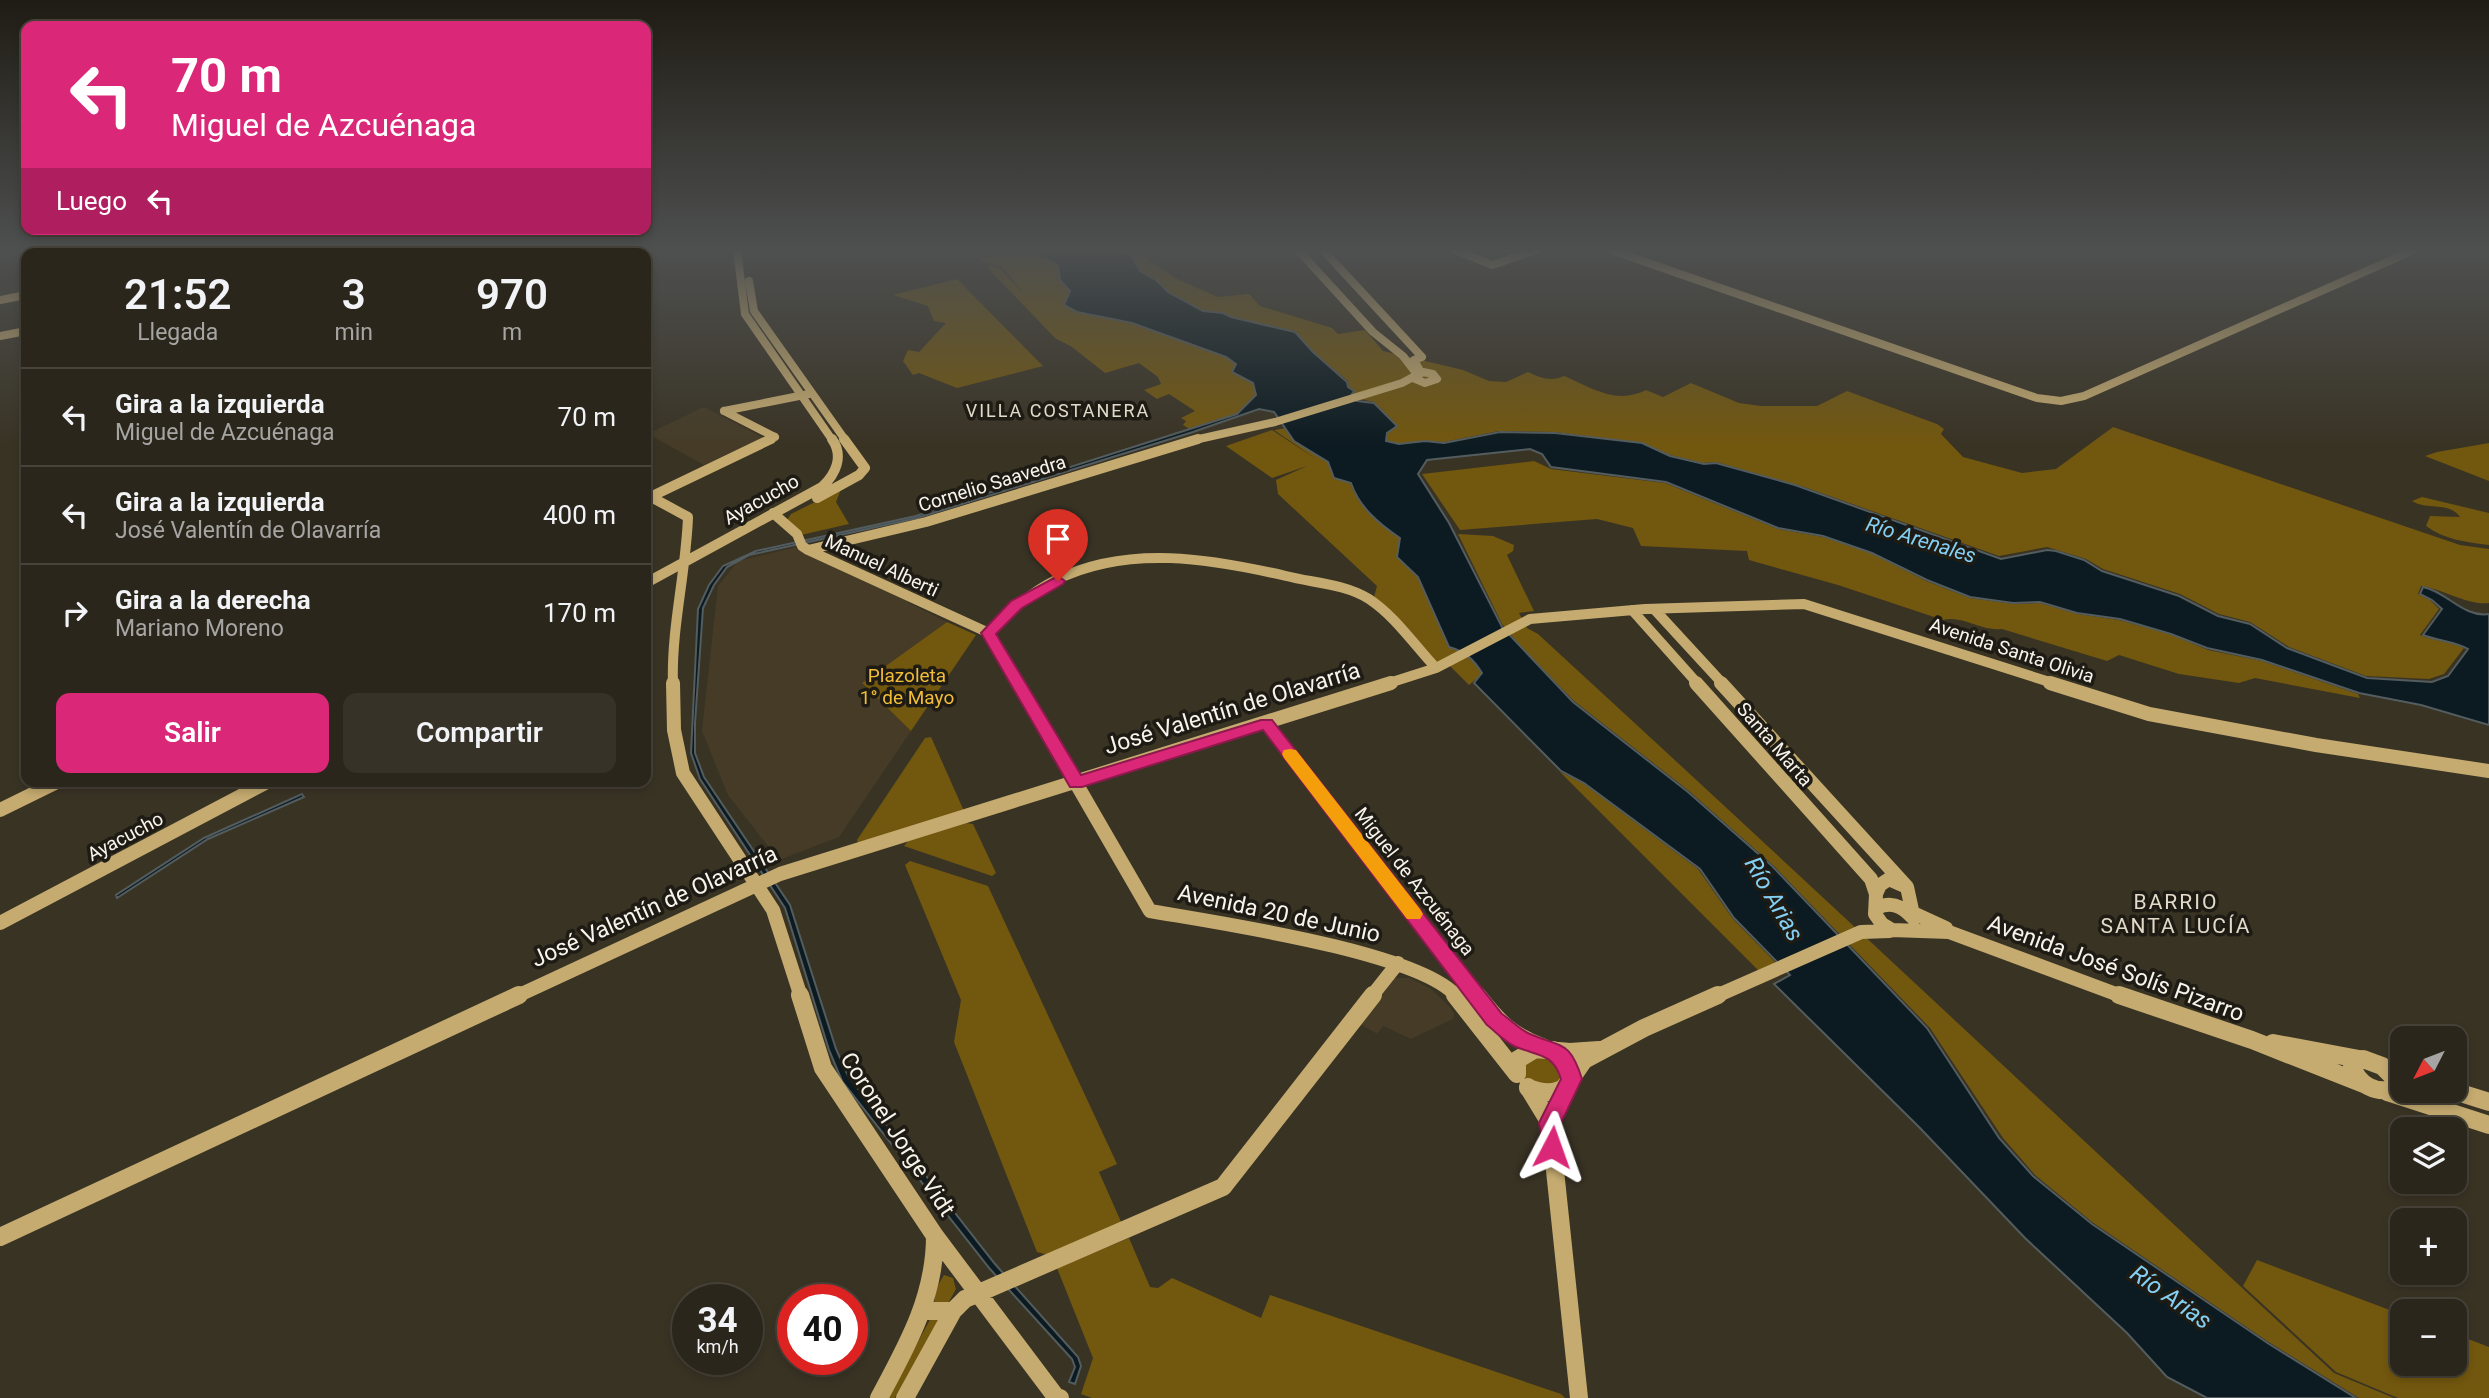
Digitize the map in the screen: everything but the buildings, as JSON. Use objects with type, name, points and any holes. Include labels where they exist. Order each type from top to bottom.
[{"type":"street","name":"Ayacucho","points":[[747,315],[817,417],[839,455],[832,477],[822,487],[777,516]]},
{"type":"street","points":[[651,497],[775,437],[724,411],[813,393],[757,315]]},
{"type":"street","points":[[1357,315],[1373,332],[1403,356],[1418,376]]},
{"type":"street","points":[[1383,315],[1422,357],[1414,363],[1418,376]]},
{"type":"street","points":[[1799,315],[2041,399],[2067,400],[2084,396],[2267,315]]},
{"type":"street","points":[[0,336],[21,332]]},
{"type":"street","name":"Cornelio Saavedra","points":[[803,544],[926,522],[1184,442],[1275,422],[1370,394],[1418,376]]},
{"type":"street","name":"Ayacucho","points":[[651,580],[862,473],[865,468],[855,451],[813,393]]},
{"type":"street","points":[[651,499],[688,517]]},
{"type":"street","name":"Manuel Alberti","points":[[777,516],[803,544],[989,633]]},
{"type":"street","name":"Coronel Jorge Vidt","points":[[688,517],[686,562],[672,663],[674,730],[683,773],[760,881],[786,944],[805,1017],[823,1068],[935,1236],[963,1291],[1058,1397]]},
{"type":"street","points":[[1150,911],[989,633],[1017,604],[1058,581],[1095,566],[1138,558],[1189,557],[1239,564],[1368,597],[1436,668]]},
{"type":"street","name":"Avenida Santa Olivia","points":[[1450,663],[1522,622],[1550,616],[1654,609],[1790,604],[1813,606],[2149,714],[2316,745],[2489,771]]},
{"type":"street","name":"Santa Marta","points":[[1654,609],[1907,887]]},
{"type":"street","name":"Santa Marta","points":[[1632,610],[1871,879],[1876,905]]},
{"type":"street","name":"José Valentín de Olavarría","points":[[0,1237],[760,881],[1450,663]]},
{"type":"street","name":"Miguel de Azcuénaga","points":[[1266,723],[1495,1019],[1519,1039],[1548,1049]]},
{"type":"street","points":[[0,810],[47,787]]},
{"type":"street","name":"Ayacucho","points":[[0,923],[258,787]]},
{"type":"street","points":[[1864,871],[1881,875],[1891,868]]},
{"type":"street","points":[[1889,879],[1907,887],[1908,920],[1882,924],[1876,905],[1880,885],[1889,879]]},
{"type":"street","points":[[1876,905],[1889,904],[1908,920]]},
{"type":"street","name":"Avenida José Solís Pizarro","points":[[1857,934],[1876,905]]},
{"type":"street","name":"Avenida 20 de Junio","points":[[1150,911],[1296,937],[1398,964],[1445,983],[1522,1081],[1550,1123],[1579,1398]]},
{"type":"street","name":"Avenida José Solís Pizarro","points":[[1570,1082],[1577,1067],[1599,1050],[1857,934],[1908,920],[1965,938],[2085,984],[2252,1040],[2366,1085],[2489,1125]]},
{"type":"street","points":[[922,1311],[963,1291],[1007,1281],[1223,1187],[1398,964]]},
{"type":"street","name":"Avenida José Solís Pizarro","points":[[2252,1040],[2372,1061],[2390,1070]]},
{"type":"street","points":[[1550,1123],[1570,1082],[1566,1060],[1548,1049],[1527,1050],[1521,1054],[1516,1067],[1522,1081],[1536,1092],[1555,1094],[1570,1082]]},
{"type":"street","name":"Avenida José Solís Pizarro","points":[[1548,1049],[1599,1050]]},
{"type":"street","points":[[2359,1059],[2354,1061],[2352,1069],[2366,1085]]},
{"type":"street","points":[[2468,1095],[2489,1102]]},
{"type":"street","points":[[878,1398],[908,1346],[922,1311],[932,1280],[935,1236]]},
{"type":"street","points":[[932,1280],[949,1269],[963,1291]]},
{"type":"street","points":[[905,1398],[963,1291]]},
{"type":"shaded area","points":[[706,408],[762,437],[704,465],[651,436],[651,433]]},
{"type":"shaded area","points":[[797,547],[911,599],[907,602],[947,622],[862,683],[911,731],[839,837],[779,860],[728,795],[702,731],[718,586],[738,561]]},
{"type":"shaded area","points":[[1393,978],[1410,978],[1431,989],[1449,1006],[1454,1013],[1453,1019],[1411,1039],[1383,1026],[1377,1034],[1357,1022]]},
{"type":"green space","points":[[932,315],[993,315],[1043,366],[957,388],[919,373],[913,375],[903,361],[908,350],[919,352],[946,323],[934,321]]},
{"type":"green space","points":[[1033,315],[1093,315],[1132,323],[1226,357],[1236,364],[1233,372],[1252,383],[1256,395],[1237,414],[1191,430],[1183,425],[1186,421],[1181,418],[1195,411],[1169,394],[1157,399],[1144,390],[1161,384],[1158,377],[1139,363],[1105,373],[1072,347],[1055,338]]},
{"type":"green space","points":[[1227,315],[1290,315],[1332,328],[1338,334],[1365,330],[1383,351],[1463,370],[1489,381],[1506,382],[1528,372],[1546,379],[1564,376],[1594,390],[1614,395],[1624,396],[1646,390],[1663,397],[1691,383],[1739,403],[1761,406],[1817,406],[1847,391],[1937,424],[1944,429],[1941,434],[1963,457],[2022,473],[2056,469],[2113,427],[2460,545],[2489,549],[2489,603],[2464,600],[2421,586],[2418,594],[2439,609],[2420,635],[2464,648],[2444,674],[2429,679],[2366,676],[2289,647],[2250,622],[2219,614],[2180,594],[2103,569],[2086,559],[2047,547],[1999,556],[1804,487],[1716,462],[1703,463],[1670,455],[1642,443],[1554,432],[1499,431],[1444,442],[1399,444],[1386,441],[1388,433],[1397,426],[1374,402],[1351,397],[1355,391],[1349,387],[1348,381],[1313,352],[1295,331]]},
{"type":"green space","points":[[1286,428],[1294,441],[1328,462],[1334,478],[1350,483],[1370,514],[1400,538],[1397,557],[1418,577],[1449,647],[1469,657],[1482,674],[1469,685],[1444,660],[1436,663],[1374,597],[1377,586],[1278,494],[1276,480],[1307,466],[1272,478],[1226,446],[1272,430],[1319,461],[1274,430]]},
{"type":"green space","points":[[2489,443],[2489,481],[2425,456],[2437,452]]},
{"type":"green space","points":[[1534,461],[1551,469],[1665,483],[1778,529],[1823,537],[1871,553],[1926,581],[1970,598],[2014,604],[2040,603],[2078,614],[2119,620],[2170,634],[2208,650],[2262,661],[2358,694],[2360,698],[2255,678],[2239,683],[2179,674],[2119,655],[2107,661],[2002,629],[1958,620],[1943,620],[1838,585],[1749,560],[1747,551],[1641,546],[1633,528],[1597,519],[1460,530],[1422,474]]},
{"type":"green space","points":[[841,489],[836,502],[849,524],[801,535],[787,520],[791,514]]},
{"type":"green space","points":[[2422,497],[2489,513],[2489,545],[2448,537],[2426,526],[2430,516],[2460,517],[2450,509],[2412,501]]},
{"type":"green space","points":[[1458,534],[1493,536],[1514,545],[1513,551],[1507,555],[1534,611],[1519,613],[1527,628],[1538,634],[1638,726],[2334,1373],[2394,1398],[2359,1398],[2267,1341],[2092,1222],[2035,1175],[2003,1138],[1930,1028],[1774,866],[1689,791],[1574,701],[1521,647],[1502,624]]},
{"type":"green space","name":"Plazoleta 1° de Mayo","points":[[947,622],[976,635],[911,731],[862,683]]},
{"type":"green space","points":[[931,737],[964,811],[858,843],[857,840],[925,738]]},
{"type":"green space","points":[[1560,772],[1583,783],[1698,869],[1733,919],[1776,963],[1759,971]]},
{"type":"green space","points":[[966,823],[973,824],[996,873],[992,876],[904,846],[909,840]]},
{"type":"green space","points":[[910,861],[988,886],[1117,1164],[1099,1172],[1122,1224],[1048,1255],[1037,1252],[954,1042],[961,1000],[905,865]]},
{"type":"green space","points":[[1557,1057],[1566,1069],[1558,1087],[1526,1080],[1520,1059]]},
{"type":"green space","points":[[1129,1238],[1150,1287],[1158,1288],[1172,1278],[1261,1318],[1270,1295],[1561,1394],[1565,1398],[1092,1398],[1081,1394],[1093,1358],[1057,1268]]},
{"type":"green space","points":[[2257,1260],[2390,1310],[2390,1376],[2467,1376],[2467,1339],[2489,1347],[2489,1398],[2398,1398],[2336,1372],[2243,1286]]},
{"type":"green space","points":[[944,1275],[953,1278],[956,1289],[895,1398],[887,1398],[931,1318],[937,1287]]},
{"type":"water","points":[[1093,315],[1227,315],[1295,332],[1347,382],[1348,387],[1354,391],[1350,397],[1357,401],[1374,403],[1397,426],[1387,433],[1386,441],[1399,444],[1425,441],[1444,443],[1500,432],[1555,433],[1642,443],[1670,456],[1704,464],[1716,463],[1795,485],[2001,559],[2047,550],[2084,560],[2102,571],[2179,596],[2218,616],[2250,624],[2287,648],[2367,678],[2432,682],[2448,676],[2468,649],[2423,635],[2442,609],[2420,594],[2423,587],[2471,612],[2489,614],[2489,725],[2421,705],[2359,693],[2262,660],[2207,648],[2120,619],[2077,613],[2040,602],[2013,603],[1970,597],[1927,580],[1872,553],[1823,536],[1778,528],[1666,482],[1551,467],[1542,454],[1530,449],[1427,460],[1418,474],[1449,523],[1502,627],[1573,702],[1688,792],[1772,866],[1927,1028],[1999,1138],[2033,1176],[2092,1224],[2269,1344],[2356,1398],[2207,1398],[2167,1377],[2127,1333],[2025,1238],[1919,1127],[1774,984],[1790,975],[1734,918],[1700,869],[1584,783],[1561,771],[1474,683],[1482,673],[1469,657],[1449,647],[1418,577],[1397,557],[1400,538],[1371,514],[1359,500],[1351,483],[1334,478],[1328,462],[1294,441],[1274,412],[1259,409],[917,518],[749,555],[727,567],[714,585],[703,608],[695,753],[704,777],[790,905],[836,1049],[848,1076],[995,1264],[1078,1357],[1081,1366],[1075,1384],[1069,1382],[1075,1367],[1072,1359],[990,1269],[842,1081],[829,1050],[785,908],[700,779],[691,753],[698,609],[709,585],[723,566],[756,551],[916,516],[1237,414],[1256,395],[1253,383],[1232,372],[1236,364],[1226,357],[1132,323]]},
{"type":"water","points":[[302,794],[304,797],[208,839],[117,898],[116,895],[204,838]]},
{"type":"slow traffic","points":[[1290,754],[1413,914]]},
{"type":"district","name":"VILLA COSTANERA","points":[[1058,411]]},
{"type":"district","name":"BARRIO SANTA LUCÍA","points":[[2176,914]]},
{"type":"route","points":[[1058,581],[1017,604],[989,633],[1076,782],[1266,723],[1495,1019],[1519,1039],[1560,1054],[1566,1060],[1572,1079],[1550,1123],[1552,1147]]},
{"type":"water label","name":"Río Arenales","points":[[1921,540]]},
{"type":"water label","name":"Río Arias","points":[[1774,899]]},
{"type":"water label","name":"Río Arias","points":[[2171,1297]]}]
